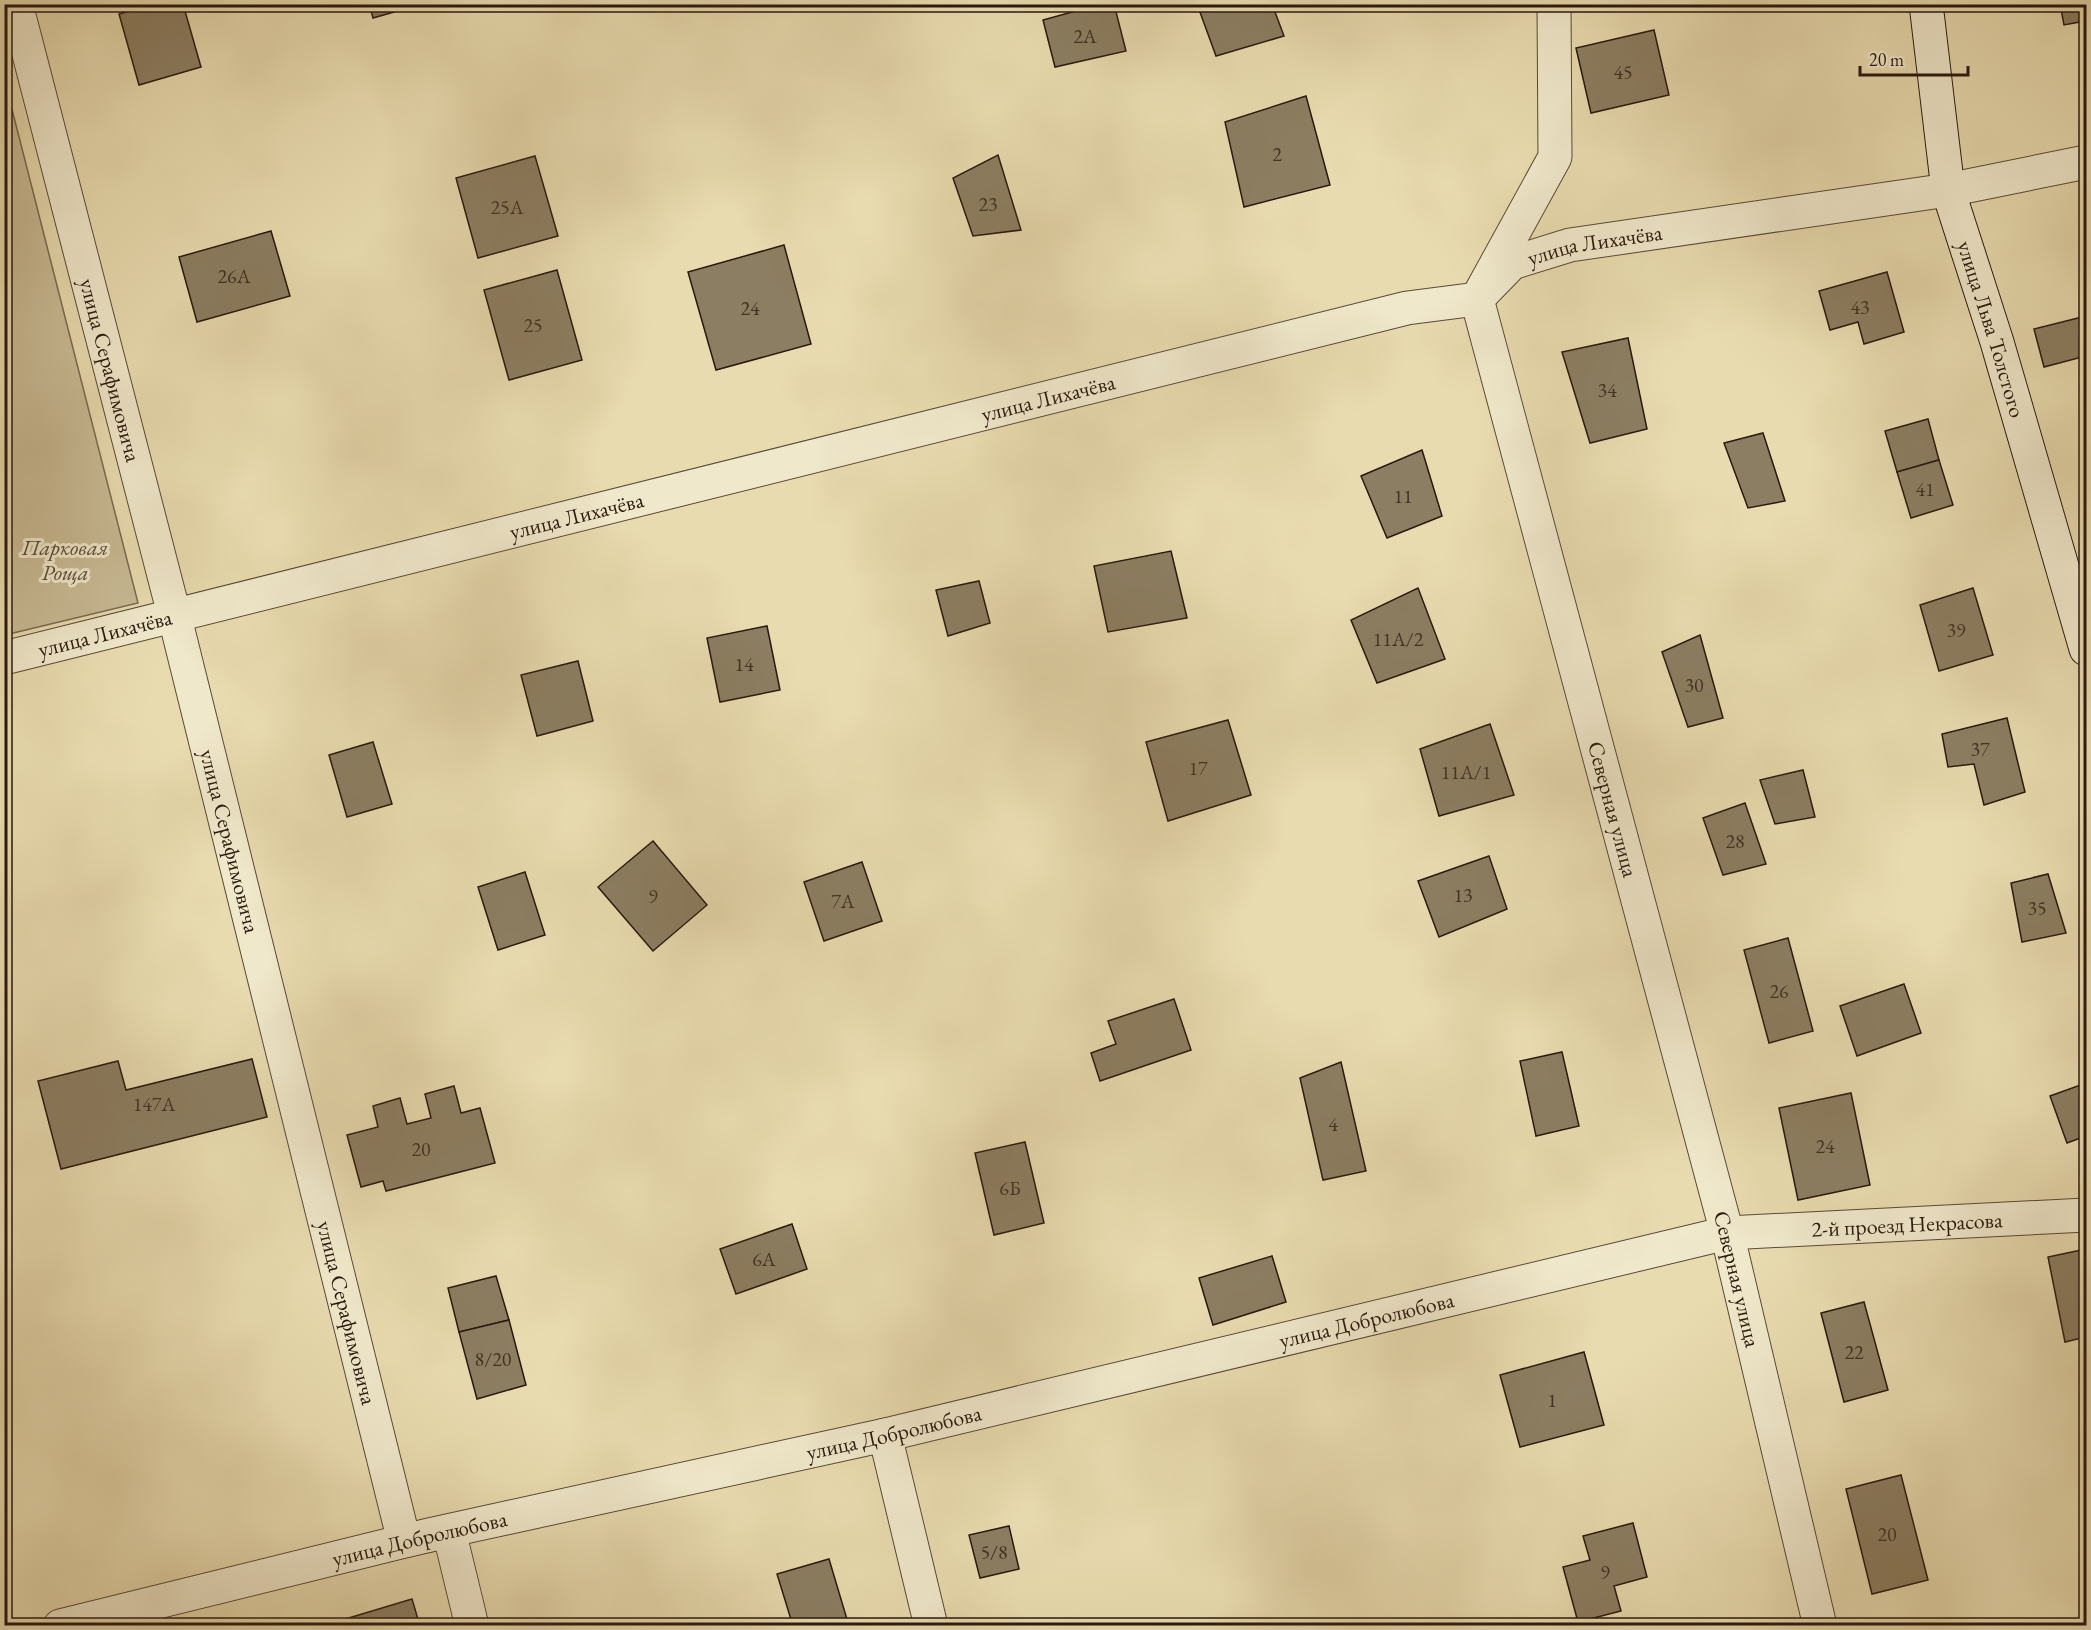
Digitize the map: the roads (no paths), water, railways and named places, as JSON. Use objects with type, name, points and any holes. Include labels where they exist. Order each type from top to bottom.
[{"type":"street","name":"улица Серафимовича","points":[[16,4],[174,614],[404,1541]]},
{"type":"street","points":[[1478,299],[1555,158],[1554,4]]},
{"type":"street","name":"улица Льва Толстого","points":[[1926,4],[1948,189],[1998,342],[2086,649]]},
{"type":"street","name":"улица Лихачёва","points":[[4,658],[1407,308],[1478,299],[1512,264],[1570,244],[1948,189],[2086,162]]},
{"type":"street","name":"Северная улица","points":[[1478,299],[1727,1233],[1820,1626]]},
{"type":"street","name":"2-й проезд Некрасова","points":[[1727,1233],[2086,1215]]},
{"type":"street","name":"улица Добролюбова","points":[[60,1626],[404,1541],[885,1435],[1727,1233]]},
{"type":"street","points":[[885,1435],[931,1626]]},
{"type":"street","points":[[449,1531],[472,1626]]},
{"type":"park label","name":"Парковая Роща","points":[[65,560]]}]
